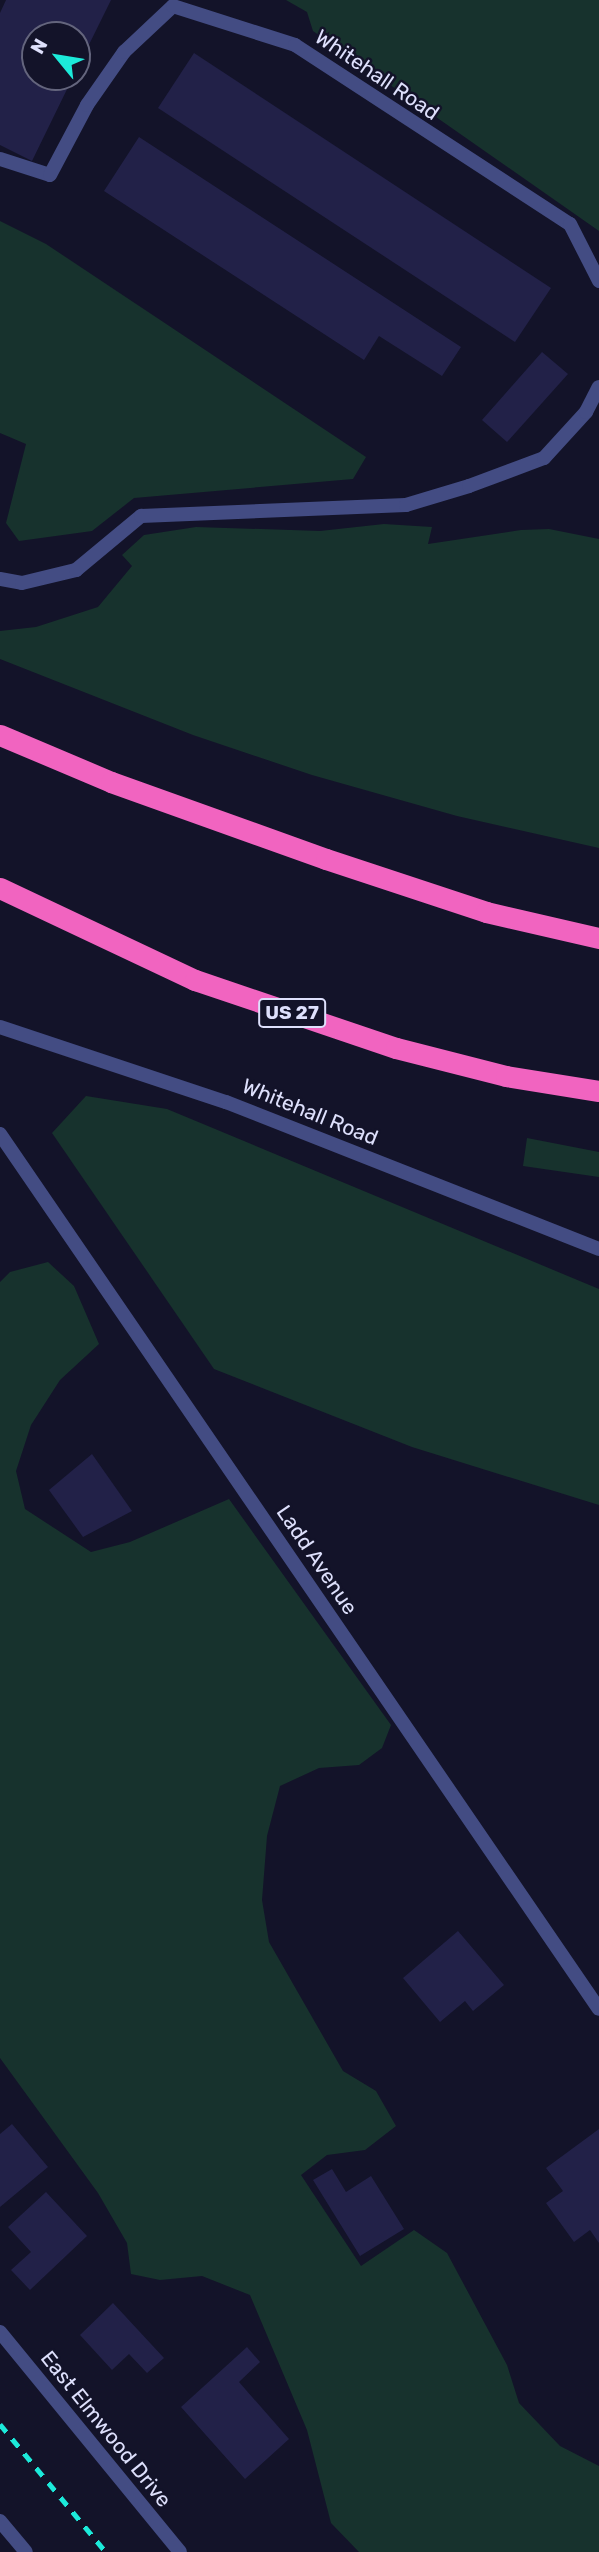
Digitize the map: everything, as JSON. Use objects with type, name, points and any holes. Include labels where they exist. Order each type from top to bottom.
[{"type":"highway","points":[[0,735],[111,782],[326,859],[486,912],[599,938]]},
{"type":"highway","name":"US 27","points":[[0,888],[195,980],[396,1048],[506,1076],[599,1091]]},
{"type":"street","name":"Whitehall Road","points":[[0,159],[50,175],[87,105],[124,52],[173,6],[295,45],[570,224],[599,281]]},
{"type":"street","points":[[0,579],[22,583],[76,570],[141,516],[406,505],[469,486],[544,458],[586,412],[599,387]]},
{"type":"street","name":"Whitehall Road","points":[[0,1027],[226,1101],[599,1249]]},
{"type":"street","name":"Ladd Avenue","points":[[0,1134],[599,2009]]},
{"type":"street","name":"East Elmwood Drive","points":[[0,2332],[180,2552]]},
{"type":"street","points":[[0,2521],[26,2552]]},
{"type":"green space","points":[[286,0],[599,0],[599,231],[313,31],[307,12]]},
{"type":"green space","points":[[0,221],[46,244],[366,457],[353,479],[134,498],[92,531],[19,541],[6,523],[26,444],[0,433]]},
{"type":"green space","points":[[384,524],[432,527],[428,544],[521,530],[549,529],[599,539],[599,848],[457,816],[312,775],[193,735],[0,659],[0,631],[36,627],[98,607],[132,566],[122,555],[144,535],[196,527],[320,531]]},
{"type":"green space","points":[[86,1096],[167,1109],[599,1289],[599,1505],[412,1447],[214,1369],[52,1133]]},
{"type":"green space","points":[[527,1138],[599,1152],[599,1177],[523,1166]]},
{"type":"green space","points":[[48,1262],[74,1286],[99,1344],[60,1380],[31,1425],[16,1471],[25,1509],[91,1552],[130,1542],[229,1499],[391,1725],[382,1748],[359,1765],[319,1768],[280,1786],[267,1836],[262,1900],[269,1942],[343,2071],[376,2091],[396,2126],[365,2150],[327,2155],[301,2175],[361,2266],[414,2230],[447,2253],[507,2365],[519,2403],[560,2446],[599,2466],[599,2552],[359,2552],[331,2523],[307,2430],[250,2295],[202,2276],[160,2280],[131,2274],[127,2243],[98,2193],[0,2058],[0,1282],[10,1272]]},
{"type":"building","points":[[6,0],[111,0],[91,41],[91,21],[21,21],[21,91],[66,91],[32,161],[0,145],[0,13]]},
{"type":"building","points":[[194,53],[551,288],[515,342],[158,108]]},
{"type":"building","points":[[139,137],[461,347],[442,376],[379,336],[364,360],[104,191]]},
{"type":"building","points":[[542,352],[568,374],[507,442],[482,420]]},
{"type":"building","points":[[92,1454],[132,1511],[83,1537],[49,1490]]},
{"type":"building","points":[[458,1931],[504,1985],[473,2011],[465,2001],[440,2022],[403,1978]]},
{"type":"building","points":[[12,2124],[48,2167],[0,2207],[0,2134]]},
{"type":"building","points":[[599,2129],[599,2243],[590,2230],[574,2242],[546,2203],[563,2191],[546,2168]]},
{"type":"building","points":[[332,2169],[346,2192],[371,2176],[404,2229],[360,2256],[313,2180]]},
{"type":"building","points":[[46,2192],[87,2236],[30,2290],[11,2270],[31,2252],[8,2227]]},
{"type":"building","points":[[113,2303],[164,2358],[147,2373],[129,2354],[112,2370],[80,2335]]},
{"type":"building","points":[[247,2347],[260,2362],[239,2382],[289,2439],[245,2479],[181,2407]]},
{"type":"railway","points":[[0,2424],[106,2552]]}]
